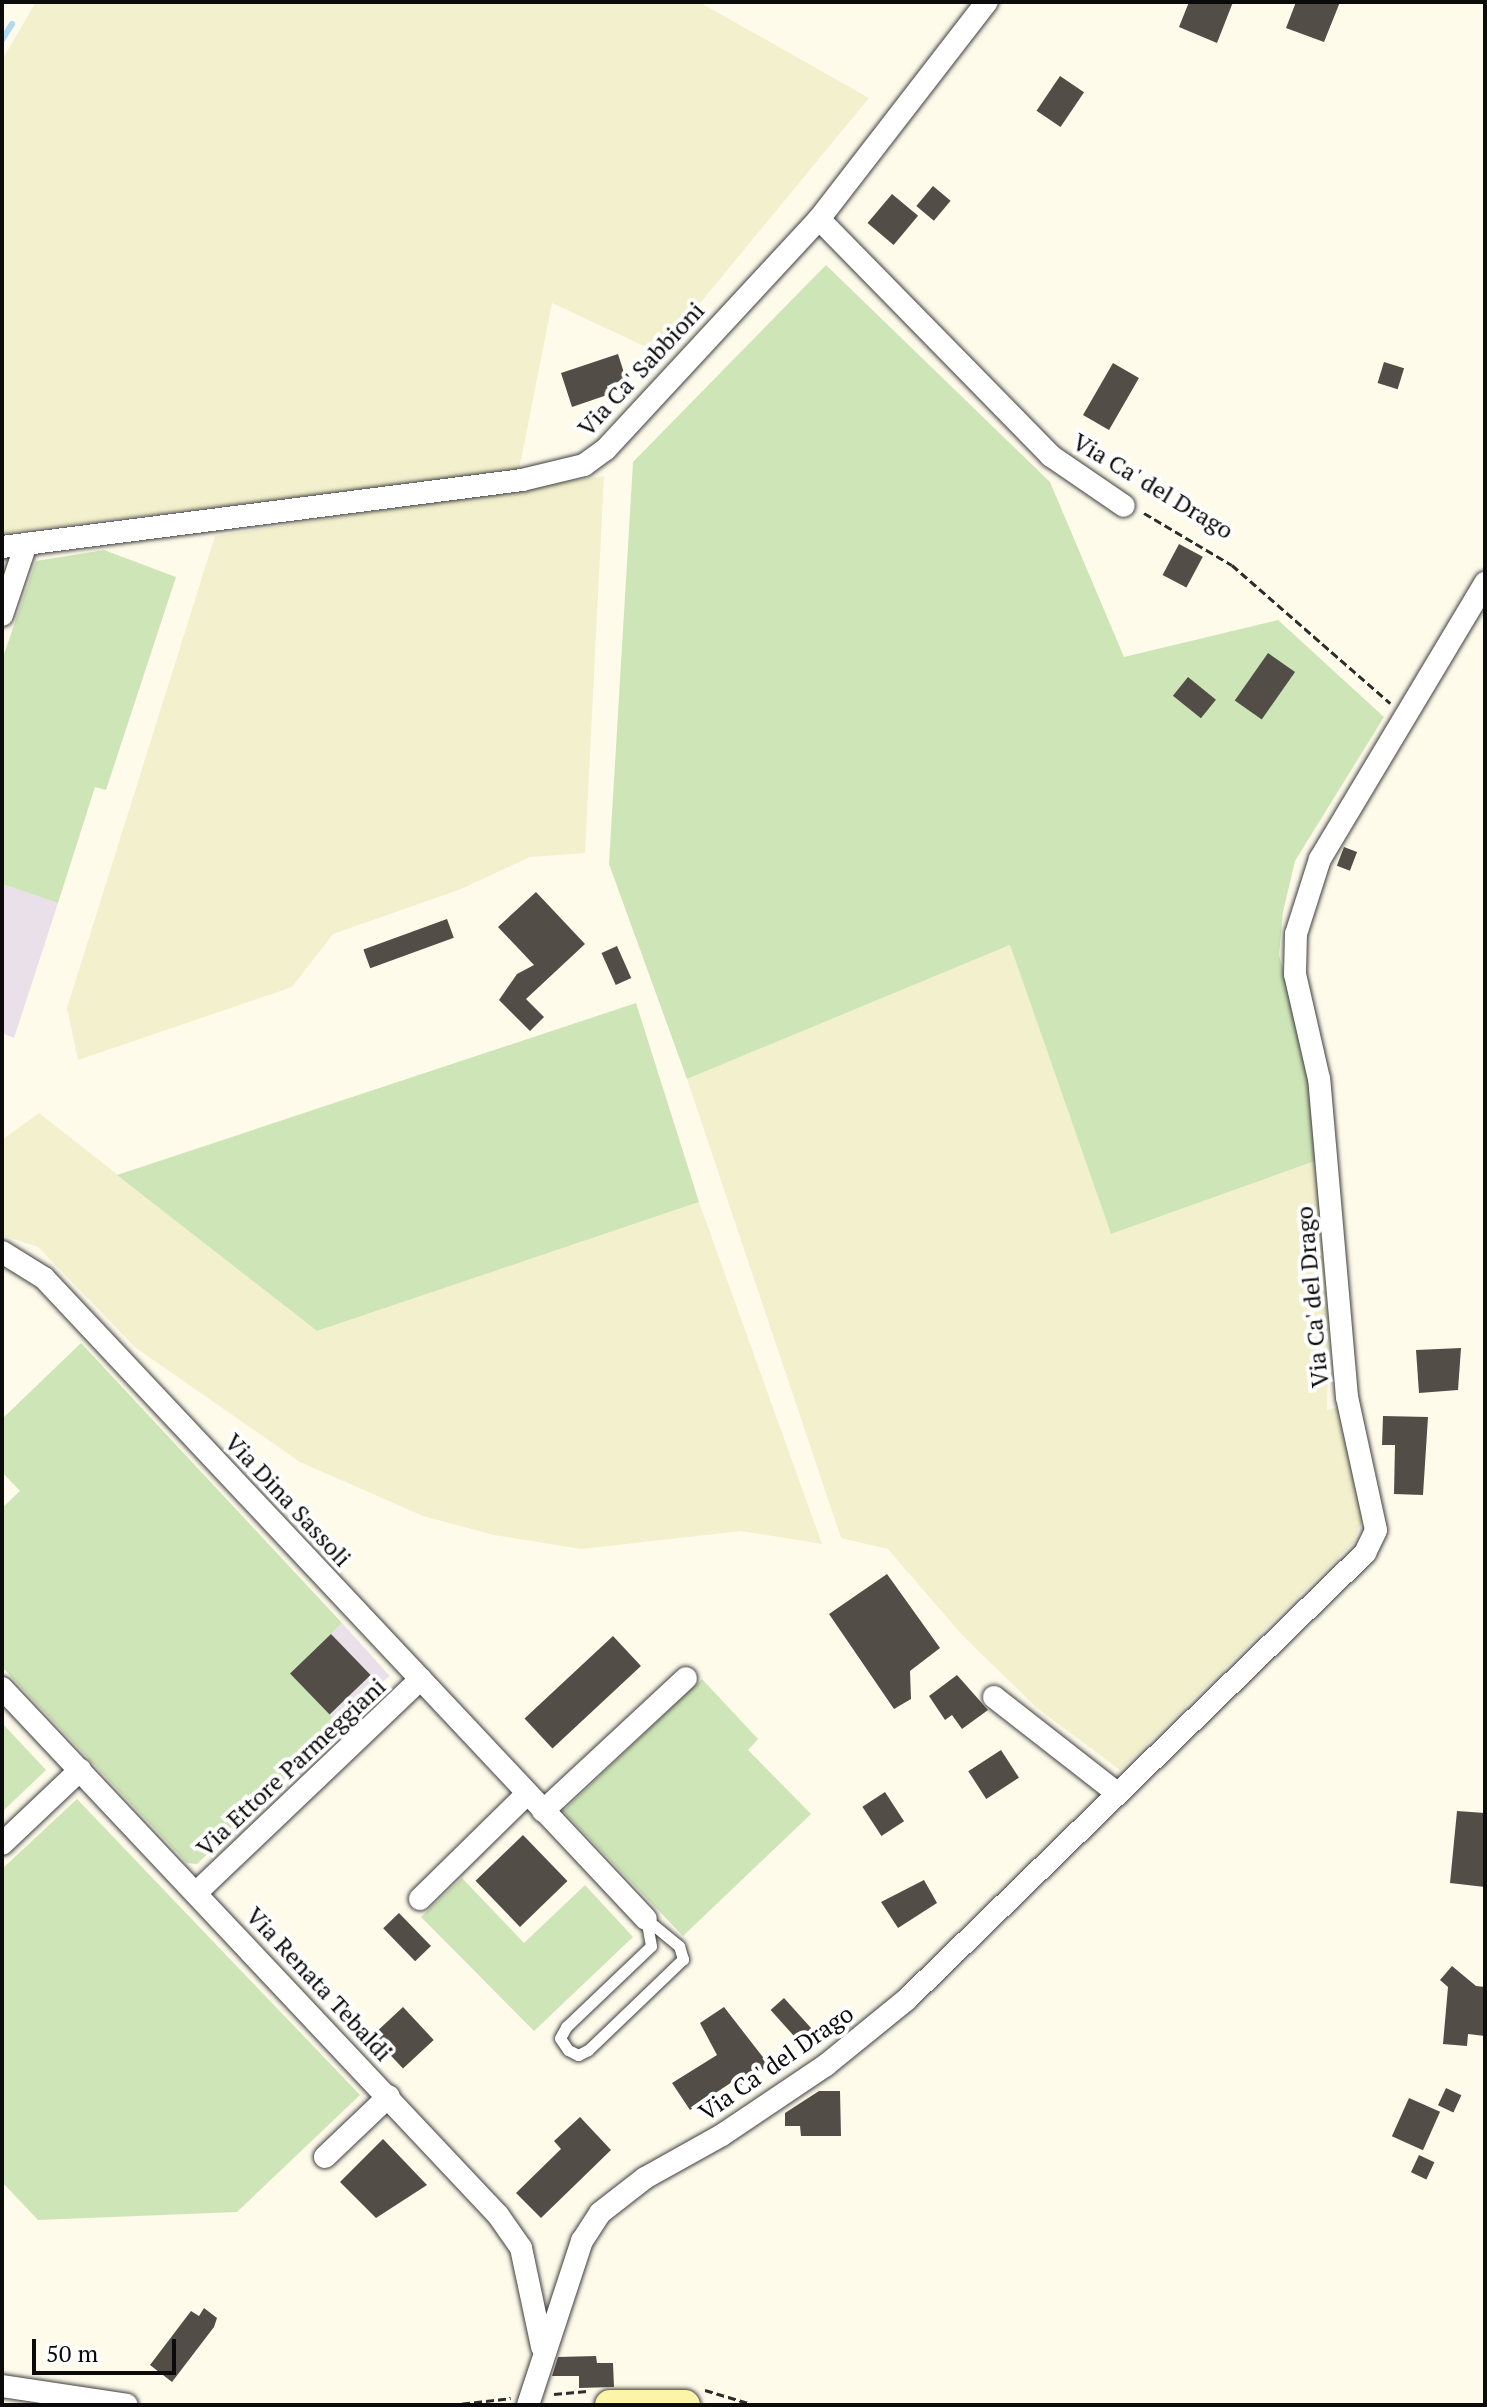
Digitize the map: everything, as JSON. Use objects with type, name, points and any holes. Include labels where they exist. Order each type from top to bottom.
[{"type":"street","name":"Via Ca' Sabbioni","points":[[2,547],[522,480],[584,465],[606,449],[819,219],[987,2]]},
{"type":"street","name":"Via Ca' del Drago","points":[[819,219],[1051,456],[1124,506]]},
{"type":"street","points":[[2,615],[26,544]]},
{"type":"street","name":"Via Ca' del Drago","points":[[528,2405],[543,2348],[582,2241],[600,2213],[645,2178],[722,2135],[838,2056],[906,2000],[1365,1553],[1376,1530],[1347,1397],[1319,1079],[1295,974],[1296,934],[1320,859],[1485,583]]},
{"type":"street","name":"Via Dina Sassoli","points":[[2,1252],[25,1261],[44,1278],[646,1919]]},
{"type":"street","points":[[543,1811],[686,1678]]},
{"type":"street","name":"Via Ettore Parmeggiani","points":[[197,1892],[421,1679]]},
{"type":"street","name":"Via Renata Tebaldi","points":[[2,1688],[466,2178],[521,2248],[543,2348]]},
{"type":"street","points":[[994,1697],[1118,1794]]},
{"type":"street","points":[[2,1844],[80,1770]]},
{"type":"street","points":[[420,1899],[527,1794]]},
{"type":"street","points":[[325,2157],[389,2096]]},
{"type":"street","points":[[2,2386],[127,2405]]},
{"type":"street","points":[[610,2405],[672,2404]]},
{"type":"lane","name":"Via Dina Sassoli","points":[[646,1919],[679,1946],[683,1959],[588,2050],[578,2055],[568,2050],[560,2038],[566,2027],[651,1946],[646,1919]]},
{"type":"path","name":"Via Ca' del Drago","points":[[1124,506],[1150,515],[1232,565],[1405,716]]},
{"type":"path","points":[[450,2405],[505,2398]]},
{"type":"shaded area","points":[[36,2],[699,2],[869,98],[659,353],[552,303],[519,470],[2,533],[2,60]]},
{"type":"shaded area","points":[[604,476],[585,853],[530,857],[461,889],[333,934],[292,987],[78,1060],[67,1008],[215,536]]},
{"type":"shaded area","points":[[2,884],[58,903],[14,1038],[2,1033]]},
{"type":"shaded area","points":[[1010,945],[1111,1234],[1315,1161],[1329,1320],[1327,1410],[1339,1407],[1363,1497],[1362,1521],[1353,1543],[1120,1770],[1037,1708],[962,1635],[888,1549],[841,1538],[687,1079]]},
{"type":"shaded area","points":[[39,1113],[317,1331],[699,1202],[822,1544],[741,1531],[581,1549],[494,1535],[423,1516],[300,1462],[136,1348],[38,1247],[2,1235],[2,1140]]},
{"type":"shaded area","points":[[342,1623],[390,1676],[336,1724],[288,1671]]},
{"type":"green space","points":[[826,265],[1050,482],[1124,657],[1278,620],[1384,717],[1295,861],[1283,912],[1279,955],[1311,1076],[1315,1161],[1111,1234],[1010,945],[687,1079],[609,864],[633,462]]},
{"type":"green space","points":[[104,550],[176,577],[106,790],[95,787],[58,903],[2,884],[2,660],[36,561]]},
{"type":"green space","points":[[636,1003],[699,1202],[317,1331],[117,1175]]},
{"type":"green space","points":[[81,1343],[342,1623],[290,1673],[341,1726],[197,1864],[187,1863],[2,1667],[2,1508],[20,1491],[2,1472],[2,1419]]},
{"type":"green space","points":[[702,1679],[758,1739],[748,1750],[811,1814],[683,1936],[563,1811]]},
{"type":"green space","points":[[2,1723],[46,1770],[2,1812]]},
{"type":"green space","points":[[77,1799],[360,2095],[237,2212],[38,2220],[2,2182],[2,1869]]},
{"type":"green space","points":[[462,1878],[524,1943],[585,1885],[633,1937],[534,2031],[421,1917]]},
{"type":"building","points":[[1189,2],[1233,2],[1217,43],[1179,27]]},
{"type":"building","points":[[1296,2],[1340,2],[1324,42],[1286,28]]},
{"type":"building","points":[[1060,76],[1084,92],[1061,127],[1037,111]]},
{"type":"building","points":[[933,186],[951,201],[934,221],[916,206]]},
{"type":"building","points":[[892,194],[918,216],[894,245],[868,223]]},
{"type":"building","points":[[618,354],[626,379],[607,386],[610,394],[572,407],[561,373]]},
{"type":"building","points":[[1384,362],[1404,368],[1398,389],[1378,383]]},
{"type":"building","points":[[1113,363],[1139,378],[1109,430],[1083,415]]},
{"type":"building","points":[[1179,544],[1203,557],[1186,588],[1163,575]]},
{"type":"building","points":[[1268,653],[1295,672],[1262,719],[1235,701]]},
{"type":"building","points":[[1188,677],[1216,700],[1201,718],[1173,696]]},
{"type":"building","points":[[1344,847],[1357,852],[1350,871],[1337,866]]},
{"type":"building","points":[[536,892],[585,944],[526,999],[544,1017],[530,1031],[499,1000],[517,974],[534,965],[498,927]]},
{"type":"building","points":[[447,919],[454,938],[370,968],[363,949]]},
{"type":"building","points":[[617,946],[631,978],[616,985],[601,953]]},
{"type":"building","points":[[1461,1348],[1458,1390],[1419,1393],[1416,1350]]},
{"type":"building","points":[[1383,1416],[1428,1417],[1423,1495],[1394,1494],[1395,1445],[1382,1445]]},
{"type":"building","points":[[887,1574],[940,1648],[910,1671],[911,1699],[894,1709],[829,1614]]},
{"type":"building","points":[[331,1634],[371,1675],[330,1715],[290,1674]]},
{"type":"building","points":[[613,1636],[641,1666],[552,1749],[525,1719]]},
{"type":"building","points":[[957,1675],[988,1710],[962,1729],[952,1715],[945,1720],[929,1696]]},
{"type":"building","points":[[1001,1750],[1019,1778],[986,1799],[968,1771]]},
{"type":"building","points":[[885,1792],[904,1821],[881,1836],[862,1807]]},
{"type":"building","points":[[1457,1811],[1485,1813],[1485,1887],[1450,1883]]},
{"type":"building","points":[[523,1835],[567,1881],[520,1927],[476,1881]]},
{"type":"building","points":[[924,1880],[937,1903],[898,1928],[881,1902]]},
{"type":"building","points":[[399,1913],[431,1946],[415,1961],[383,1928]]},
{"type":"building","points":[[1452,1966],[1476,1986],[1485,1987],[1485,2036],[1468,2034],[1467,2046],[1443,2044],[1448,1987],[1440,1980]]},
{"type":"building","points":[[784,1998],[819,2037],[805,2049],[771,2010]]},
{"type":"building","points":[[403,2007],[434,2040],[403,2069],[372,2036]]},
{"type":"building","points":[[724,2007],[769,2065],[740,2086],[735,2080],[690,2110],[672,2083],[717,2055],[700,2023]]},
{"type":"building","points":[[1446,2088],[1461,2095],[1453,2112],[1438,2105]]},
{"type":"building","points":[[819,2091],[840,2091],[841,2136],[801,2136],[800,2126],[785,2126],[785,2113]]},
{"type":"building","points":[[1409,2098],[1440,2112],[1423,2150],[1392,2136]]},
{"type":"building","points":[[580,2117],[611,2150],[541,2218],[516,2193],[561,2149],[554,2141]]},
{"type":"building","points":[[383,2139],[427,2185],[376,2218],[340,2182]]},
{"type":"building","points":[[1419,2155],[1434,2162],[1426,2179],[1411,2172]]},
{"type":"building","points":[[204,2308],[217,2318],[214,2327],[172,2382],[150,2365],[191,2311],[199,2316]]},
{"type":"building","points":[[596,2356],[597,2363],[613,2363],[614,2387],[579,2388],[579,2376],[552,2376],[558,2357]]},
{"type":"waterway","points":[[2,40],[12,24]]}]
